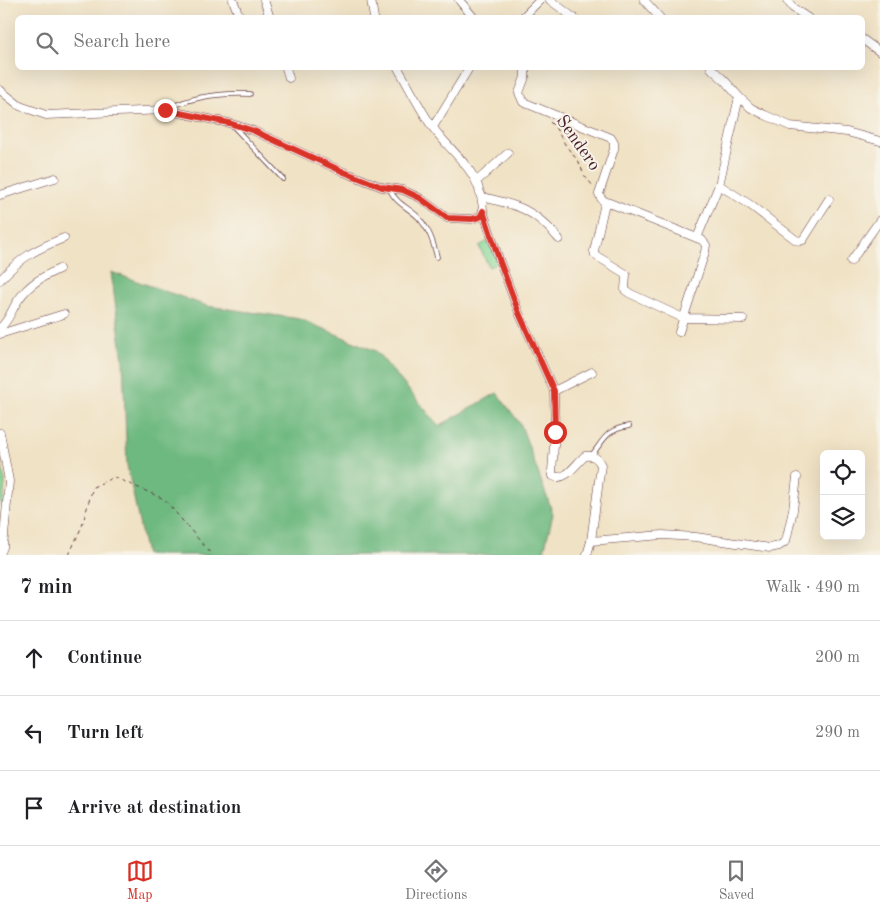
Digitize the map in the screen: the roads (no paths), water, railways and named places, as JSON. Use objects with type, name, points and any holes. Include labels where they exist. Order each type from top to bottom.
[{"type":"street","points":[[233,0],[239,15]]},
{"type":"street","points":[[264,0],[269,15]]},
{"type":"street","points":[[371,0],[374,15]]},
{"type":"street","points":[[459,0],[472,15]]},
{"type":"street","points":[[525,15],[540,0]]},
{"type":"street","points":[[550,0],[570,15]]},
{"type":"street","points":[[644,0],[657,15]]},
{"type":"street","points":[[787,0],[792,8],[803,15]]},
{"type":"street","points":[[865,41],[880,52]]},
{"type":"street","points":[[287,70],[289,78]]},
{"type":"street","points":[[399,70],[433,127],[470,170],[477,181],[482,197],[483,211],[500,262],[519,313],[554,391],[555,432],[552,471],[554,476],[563,478],[585,456],[592,456],[601,465],[588,555]]},
{"type":"street","points":[[433,127],[468,70]]},
{"type":"street","points":[[525,70],[525,76],[519,93],[523,102],[613,140],[614,149],[599,194],[605,203],[702,240],[706,245],[679,332]]},
{"type":"street","points":[[713,70],[751,108],[790,126],[847,132],[880,141]]},
{"type":"street","points":[[0,90],[20,106],[46,115],[165,110],[229,123],[254,131],[344,172],[389,188],[403,190],[420,198],[447,218],[472,219],[480,217],[483,211]]},
{"type":"street","points":[[697,238],[719,185],[739,97]]},
{"type":"street","points":[[477,181],[508,153]]},
{"type":"street","points":[[0,195],[55,178]]},
{"type":"street","points":[[719,185],[800,241],[829,199]]},
{"type":"street","points":[[482,197],[514,204],[526,209],[545,224],[559,239]]},
{"type":"street","points":[[605,203],[595,256],[626,274],[625,290],[683,318],[743,319]]},
{"type":"street","points":[[850,261],[880,220]]},
{"type":"street","points":[[0,280],[12,266],[37,248],[64,238]]},
{"type":"street","points":[[0,328],[5,324],[19,299],[29,286],[59,269]]},
{"type":"street","points":[[0,334],[64,314]]},
{"type":"street","points":[[554,391],[592,372]]},
{"type":"street","points":[[0,434],[9,481],[2,516],[3,547],[0,555]]},
{"type":"street","points":[[591,542],[662,535],[696,537],[770,548],[778,546],[786,541],[793,510],[797,477]]},
{"type":"lane","points":[[165,110],[177,104],[229,93],[250,94]]},
{"type":"lane","points":[[229,123],[283,179]]},
{"type":"lane","points":[[389,188],[394,197],[424,225],[431,235],[437,257]]},
{"type":"lane","points":[[592,456],[609,432],[615,428],[628,426]]}]
